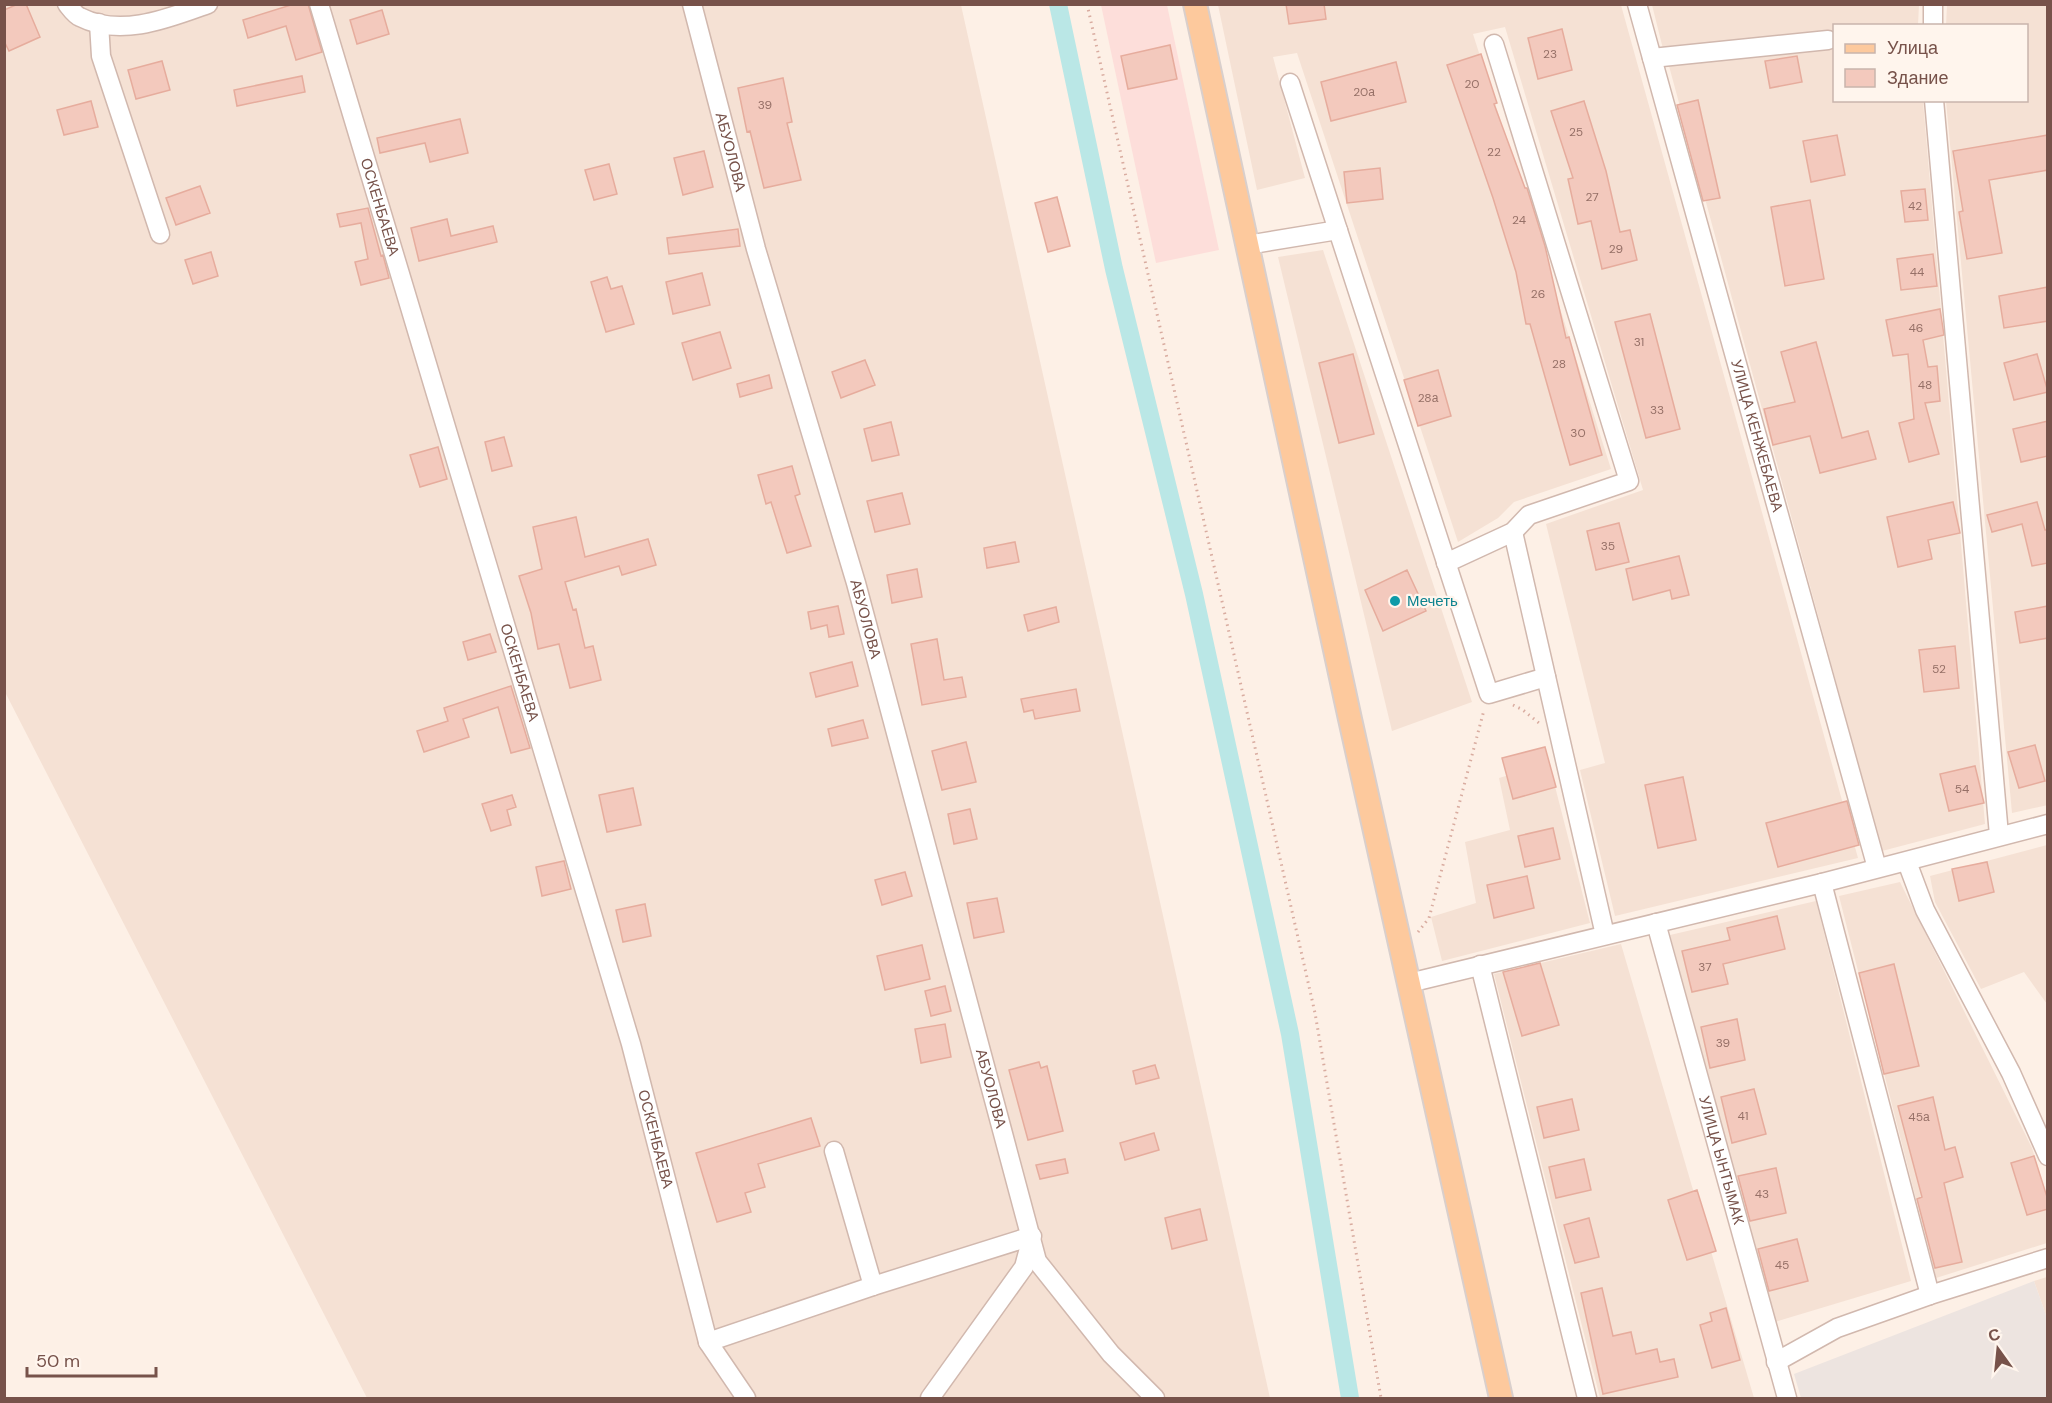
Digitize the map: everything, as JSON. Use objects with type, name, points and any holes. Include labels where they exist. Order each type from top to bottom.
[{"type":"main road","points":[[1195,4],[1408,983],[1501,1398]]},
{"type":"street","points":[[67,4],[79,17],[114,27],[162,21],[208,4]]},
{"type":"street","name":"ОСКЕНБАЕВА","points":[[319,4],[631,1044],[708,1342],[746,1398]]},
{"type":"street","name":"АБУОЛОВА","points":[[692,4],[756,249],[859,594],[1032,1236],[1037,1262],[1111,1354],[1155,1398]]},
{"type":"street","name":"УЛИЦА КЕНЖЕБАЕВА","points":[[1637,4],[1878,868]]},
{"type":"street","points":[[1933,4],[1933,24]]},
{"type":"street","points":[[99,23],[101,56],[160,234]]},
{"type":"street","points":[[1652,58],[1828,40]]},
{"type":"street","points":[[1446,563],[1513,532],[1529,514],[1629,481],[1494,44]]},
{"type":"street","points":[[1290,82],[1488,694],[1546,677]]},
{"type":"street","points":[[1934,102],[1999,835]]},
{"type":"street","points":[[1247,245],[1338,230]]},
{"type":"street","points":[[1513,532],[1605,935]]},
{"type":"street","points":[[1408,983],[1907,862],[1999,835],[2048,824]]},
{"type":"street","points":[[1907,862],[1925,910],[2010,1073],[2048,1156]]},
{"type":"street","points":[[1822,883],[1930,1295]]},
{"type":"street","name":"УЛИЦА ЫНТЫМАК","points":[[1656,923],[1787,1398]]},
{"type":"street","points":[[1480,965],[1587,1398]]},
{"type":"street","points":[[834,1151],[873,1286]]},
{"type":"street","points":[[708,1342],[873,1286],[1032,1236]]},
{"type":"street","points":[[930,1398],[1024,1267],[1032,1236]]},
{"type":"street","points":[[1776,1362],[1837,1328],[1930,1295],[2048,1258]]},
{"type":"path","points":[[1087,4],[1315,1013],[1381,1398]]},
{"type":"path","points":[[1402,953],[1428,918],[1488,694],[1523,710],[1561,741]]},
{"type":"shaded area","points":[[5,5],[961,5],[1270,1398],[367,1398],[5,692]]},
{"type":"shaded area","points":[[1101,5],[1167,5],[1219,250],[1156,263]]},
{"type":"shaded area","points":[[1218,5],[1621,5],[1858,858],[1615,916],[1580,770],[1605,763],[1546,524],[1643,490],[1505,27],[1473,34],[1611,469],[1514,502],[1498,518],[1458,542],[1297,53],[1273,57],[1305,178],[1257,190]]},
{"type":"shaded area","points":[[1652,5],[1919,5],[1918,24],[1833,24],[1833,30],[1663,49]]},
{"type":"shaded area","points":[[1947,5],[2047,5],[2048,805],[2012,813],[1946,102],[2028,102],[2028,24],[1946,24]]},
{"type":"shaded area","points":[[1833,47],[1833,102],[1923,102],[1985,824],[1882,851],[1669,66]]},
{"type":"shaded area","points":[[1323,250],[1472,702],[1392,731],[1278,257]]},
{"type":"shaded area","points":[[1549,763],[1590,923],[1442,961],[1431,917],[1476,903],[1465,842],[1510,830],[1499,778]]},
{"type":"shaded area","points":[[2047,845],[2047,1004],[2024,972],[1981,989],[1935,902],[1930,876]]},
{"type":"shaded area","points":[[1900,882],[2032,1148],[2047,1196],[2047,1243],[1936,1278],[1839,896]]},
{"type":"shaded area","points":[[1816,901],[1911,1281],[1775,1322],[1670,935]]},
{"type":"shaded area","points":[[1621,944],[1754,1398],[1600,1398],[1494,974]]},
{"type":"shaded area","points":[[2048,1277],[2047,1318],[2034,1281]]},
{"type":"shaded area","points":[[2034,1281],[2047,1318],[2047,1398],[1801,1398],[1794,1374]]},
{"type":"building","points":[[18,4],[26,4],[40,37],[9,51],[4,41],[4,10]]},
{"type":"building","points":[[294,4],[308,4],[322,52],[296,60],[286,26],[248,38],[243,20]]},
{"type":"building","points":[[1286,4],[1324,4],[1326,19],[1289,24]]},
{"type":"building","points":[[382,10],[389,34],[357,44],[350,20]]},
{"type":"building","points":[[1562,29],[1572,70],[1538,79],[1528,38]]},
{"type":"building","points":[[1170,45],[1177,79],[1128,89],[1121,56]]},
{"type":"building","points":[[1481,54],[1497,103],[1494,104],[1525,188],[1527,188],[1545,246],[1566,338],[1569,337],[1602,455],[1570,465],[1530,324],[1526,324],[1516,272],[1447,65]]},
{"type":"building","points":[[1797,56],[1802,82],[1770,88],[1765,61]]},
{"type":"building","points":[[162,61],[170,90],[136,99],[128,70]]},
{"type":"building","points":[[1396,62],[1406,102],[1331,121],[1321,82]]},
{"type":"building","points":[[302,76],[305,92],[237,106],[234,90]]},
{"type":"building","points":[[783,78],[792,122],[787,123],[801,180],[764,188],[750,131],[747,132],[738,88]]},
{"type":"building","points":[[1698,100],[1720,198],[1703,201],[1677,105]]},
{"type":"building","points":[[91,101],[98,127],[64,135],[57,110]]},
{"type":"building","points":[[1584,101],[1606,171],[1620,232],[1630,230],[1637,260],[1602,269],[1591,221],[1578,224],[1568,179],[1573,178],[1551,111]]},
{"type":"building","points":[[460,119],[468,153],[430,162],[425,143],[380,153],[377,138]]},
{"type":"building","points":[[1837,135],[1845,175],[1811,182],[1803,141]]},
{"type":"building","points":[[2048,135],[2048,170],[1989,180],[2002,253],[1967,259],[1959,212],[1963,211],[1953,151]]},
{"type":"building","points":[[704,151],[713,187],[683,195],[674,158]]},
{"type":"building","points":[[609,164],[617,194],[594,200],[585,170]]},
{"type":"building","points":[[1380,168],[1383,199],[1347,203],[1344,172]]},
{"type":"building","points":[[200,186],[210,213],[176,225],[166,198]]},
{"type":"building","points":[[1925,189],[1928,220],[1905,222],[1901,191]]},
{"type":"building","points":[[1057,197],[1070,246],[1048,252],[1035,203]]},
{"type":"building","points":[[1810,200],[1824,279],[1785,286],[1771,207]]},
{"type":"building","points":[[368,208],[389,278],[361,285],[355,262],[368,259],[361,223],[340,227],[337,214]]},
{"type":"building","points":[[447,219],[451,236],[493,226],[497,242],[419,261],[411,228]]},
{"type":"building","points":[[738,229],[740,246],[669,254],[667,238]]},
{"type":"building","points":[[211,252],[218,276],[193,284],[185,260]]},
{"type":"building","points":[[1933,254],[1937,286],[1901,290],[1897,259]]},
{"type":"building","points":[[702,273],[710,305],[673,314],[666,282]]},
{"type":"building","points":[[607,277],[611,289],[622,286],[634,324],[606,332],[591,282]]},
{"type":"building","points":[[2048,287],[2048,321],[2004,328],[1999,296]]},
{"type":"building","points":[[1940,309],[1944,335],[1923,340],[1928,367],[1937,366],[1940,401],[1925,403],[1939,454],[1909,462],[1899,423],[1914,419],[1908,354],[1893,356],[1886,320]]},
{"type":"building","points":[[1650,314],[1680,429],[1646,438],[1615,322]]},
{"type":"building","points":[[720,332],[731,368],[693,380],[682,343]]},
{"type":"building","points":[[1816,342],[1842,438],[1868,431],[1876,459],[1820,473],[1810,436],[1773,445],[1764,409],[1795,402],[1781,352]]},
{"type":"building","points":[[1353,354],[1374,434],[1339,443],[1319,363]]},
{"type":"building","points":[[2037,354],[2048,392],[2014,400],[2004,363]]},
{"type":"building","points":[[865,360],[875,385],[841,398],[832,372]]},
{"type":"building","points":[[1438,370],[1451,416],[1418,426],[1404,380]]},
{"type":"building","points":[[769,375],[772,388],[740,397],[737,384]]},
{"type":"building","points":[[2048,421],[2048,456],[2021,462],[2013,429]]},
{"type":"building","points":[[891,422],[899,455],[872,461],[864,429]]},
{"type":"building","points":[[504,437],[512,466],[492,471],[485,442]]},
{"type":"building","points":[[438,447],[447,479],[420,487],[410,455]]},
{"type":"building","points":[[792,466],[800,494],[795,496],[811,546],[787,553],[771,502],[766,504],[758,475]]},
{"type":"building","points":[[902,493],[910,524],[875,532],[867,501]]},
{"type":"building","points":[[1953,502],[1960,533],[1928,540],[1932,559],[1898,567],[1887,517]]},
{"type":"building","points":[[2037,502],[2045,530],[2048,530],[2048,563],[2032,566],[2022,524],[1992,532],[1987,515]]},
{"type":"building","points":[[576,517],[585,557],[648,539],[656,565],[622,575],[619,566],[565,582],[573,610],[576,609],[585,648],[593,646],[601,680],[570,688],[559,644],[538,649],[531,613],[519,576],[542,569],[533,527]]},
{"type":"building","points":[[1619,523],[1629,562],[1596,570],[1587,531]]},
{"type":"building","points":[[1015,542],[1019,562],[987,568],[984,548]]},
{"type":"building","points":[[1679,556],[1689,595],[1672,599],[1670,590],[1633,600],[1626,569]]},
{"type":"building","points":[[917,569],[922,597],[892,603],[887,575]]},
{"type":"building","name":"Мечеть","points":[[1407,570],[1426,611],[1383,631],[1365,590]]},
{"type":"building","points":[[838,606],[844,634],[829,637],[827,625],[811,629],[808,612]]},
{"type":"building","points":[[2048,606],[2048,638],[2020,643],[2015,612]]},
{"type":"building","points":[[1056,607],[1059,622],[1028,631],[1024,615]]},
{"type":"building","points":[[490,634],[496,652],[468,660],[463,642]]},
{"type":"building","points":[[937,639],[944,680],[962,677],[966,697],[922,705],[911,644]]},
{"type":"building","points":[[1955,646],[1959,688],[1924,692],[1919,650]]},
{"type":"building","points":[[852,662],[858,686],[816,697],[810,673]]},
{"type":"building","points":[[511,686],[530,748],[511,753],[498,707],[463,719],[469,737],[424,752],[417,731],[448,721],[444,708]]},
{"type":"building","points":[[1076,689],[1080,711],[1035,719],[1033,710],[1024,712],[1021,699]]},
{"type":"building","points":[[863,720],[868,738],[832,746],[828,729]]},
{"type":"building","points":[[966,742],[976,782],[942,790],[932,751]]},
{"type":"building","points":[[2035,745],[2045,781],[2019,788],[2008,752]]},
{"type":"building","points":[[1545,747],[1556,787],[1513,799],[1502,758]]},
{"type":"building","points":[[1975,766],[1984,803],[1949,811],[1940,774]]},
{"type":"building","points":[[1683,777],[1696,840],[1658,848],[1645,785]]},
{"type":"building","points":[[633,788],[641,825],[607,832],[599,795]]},
{"type":"building","points":[[512,795],[516,807],[507,810],[511,825],[491,831],[482,804]]},
{"type":"building","points":[[1847,801],[1859,845],[1778,867],[1766,823]]},
{"type":"building","points":[[970,809],[977,839],[954,844],[948,814]]},
{"type":"building","points":[[1553,828],[1560,859],[1525,867],[1518,836]]},
{"type":"building","points":[[564,861],[571,889],[542,896],[536,867]]},
{"type":"building","points":[[1987,862],[1994,892],[1959,901],[1952,869]]},
{"type":"building","points":[[905,872],[912,896],[882,905],[875,880]]},
{"type":"building","points":[[1527,876],[1534,908],[1494,918],[1487,885]]},
{"type":"building","points":[[997,898],[1004,932],[974,938],[967,903]]},
{"type":"building","points":[[645,904],[651,936],[623,942],[616,910]]},
{"type":"building","points":[[1777,916],[1785,949],[1723,964],[1728,984],[1692,992],[1682,951],[1730,940],[1727,928]]},
{"type":"building","points":[[922,945],[930,979],[885,990],[877,956]]},
{"type":"building","points":[[1540,963],[1559,1025],[1522,1036],[1503,972]]},
{"type":"building","points":[[1894,964],[1919,1066],[1884,1074],[1859,973]]},
{"type":"building","points":[[945,986],[951,1011],[931,1016],[925,991]]},
{"type":"building","points":[[1737,1019],[1745,1060],[1710,1068],[1701,1027]]},
{"type":"building","points":[[945,1024],[951,1057],[921,1063],[915,1029]]},
{"type":"building","points":[[1039,1062],[1041,1068],[1047,1066],[1063,1131],[1028,1140],[1009,1070]]},
{"type":"building","points":[[1155,1065],[1159,1078],[1136,1084],[1133,1071]]},
{"type":"building","points":[[1754,1089],[1766,1134],[1732,1143],[1721,1097]]},
{"type":"building","points":[[1933,1097],[1945,1150],[1955,1147],[1963,1177],[1944,1183],[1962,1262],[1935,1268],[1917,1199],[1922,1197],[1898,1106]]},
{"type":"building","points":[[1572,1099],[1579,1130],[1544,1138],[1537,1107]]},
{"type":"building","points":[[811,1118],[820,1146],[758,1164],[765,1187],[745,1193],[751,1212],[717,1222],[696,1153]]},
{"type":"building","points":[[1154,1133],[1159,1150],[1125,1160],[1120,1143]]},
{"type":"building","points":[[2034,1156],[2048,1200],[2048,1209],[2027,1215],[2011,1163]]},
{"type":"building","points":[[1065,1159],[1068,1173],[1040,1179],[1036,1165]]},
{"type":"building","points":[[1584,1159],[1591,1190],[1556,1198],[1549,1167]]},
{"type":"building","points":[[1776,1168],[1786,1213],[1750,1221],[1738,1176]]},
{"type":"building","points":[[1697,1190],[1716,1251],[1687,1260],[1668,1200]]},
{"type":"building","points":[[1200,1209],[1207,1240],[1172,1249],[1165,1218]]},
{"type":"building","points":[[1589,1218],[1599,1257],[1575,1263],[1564,1225]]},
{"type":"building","points":[[1797,1239],[1808,1281],[1769,1291],[1758,1249]]},
{"type":"building","points":[[1602,1288],[1613,1336],[1631,1332],[1636,1354],[1657,1349],[1660,1362],[1674,1359],[1678,1377],[1603,1394],[1581,1293]]},
{"type":"building","points":[[1726,1308],[1740,1360],[1712,1368],[1700,1325],[1712,1321],[1710,1313]]},
{"type":"waterway","points":[[1058,4],[1114,269],[1194,594],[1290,1034],[1350,1398]]},
{"type":"place","name":"Мечеть","points":[[1395,601]]}]
